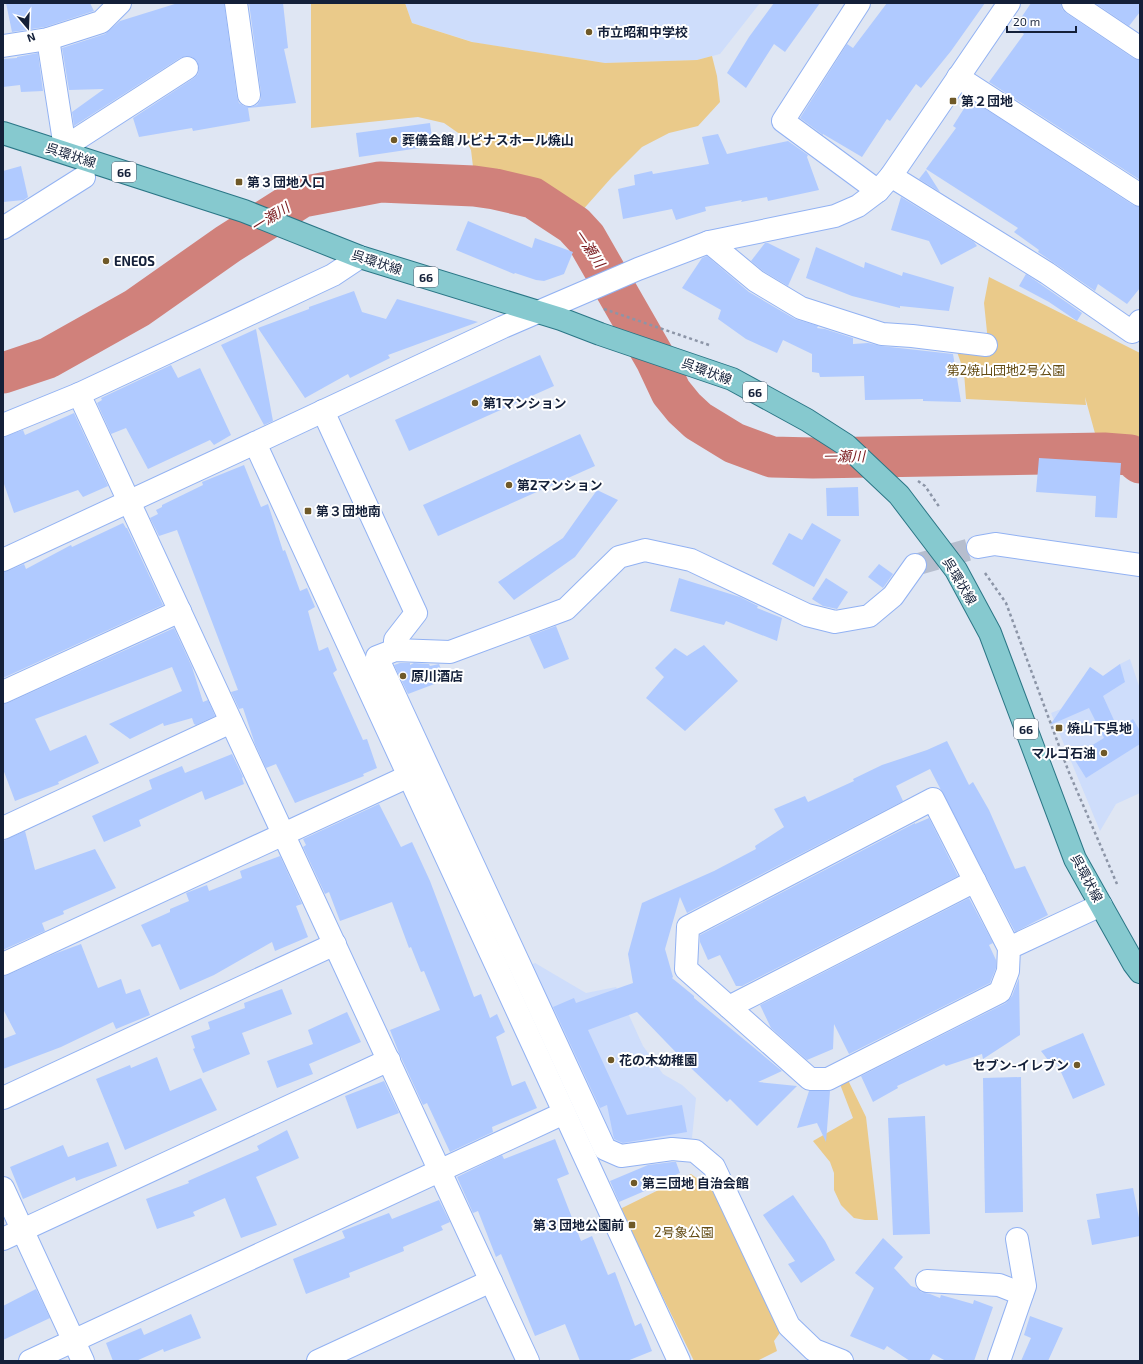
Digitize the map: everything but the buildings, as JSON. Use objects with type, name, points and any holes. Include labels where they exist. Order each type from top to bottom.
[{"type":"main road","name":"呉環状線","points":[[3,134],[70,146],[244,211],[360,257],[561,319],[600,334],[732,379],[807,420],[846,445],[899,495],[956,570],[990,633],[1075,859],[1134,964],[1140,972]]},
{"type":"street","points":[[3,46],[48,39],[101,22],[120,3]]},
{"type":"street","points":[[236,3],[249,95]]},
{"type":"street","points":[[859,3],[783,121],[884,183],[1047,273],[1132,332],[1140,321]]},
{"type":"street","points":[[3,560],[539,312],[593,299],[638,269],[709,242],[835,216],[858,206],[884,183],[1009,3]]},
{"type":"street","points":[[1073,3],[1140,48]]},
{"type":"street","points":[[48,39],[63,135],[70,146],[187,68]]},
{"type":"street","points":[[958,77],[1140,195]]},
{"type":"street","points":[[3,228],[84,177]]},
{"type":"street","points":[[709,242],[756,281],[801,308],[882,334],[986,345]]},
{"type":"street","points":[[3,425],[79,394],[333,275],[360,257]]},
{"type":"street","points":[[79,394],[528,1361]]},
{"type":"street","points":[[323,411],[416,613],[395,640],[394,650]]},
{"type":"street","points":[[255,443],[678,1361]]},
{"type":"street","points":[[978,547],[995,544],[1140,565]]},
{"type":"street","points":[[842,1361],[814,1350],[789,1326],[714,1167],[695,1152],[672,1149],[621,1156],[605,1149],[377,657],[394,650],[450,652],[566,608],[619,557],[645,550],[691,560],[807,615],[835,622],[868,616],[893,596],[915,565]]},
{"type":"street","points":[[3,692],[180,611]]},
{"type":"street","points":[[3,828],[232,722]]},
{"type":"street","points":[[3,964],[408,776]]},
{"type":"street","points":[[933,799],[975,881],[1009,948],[1008,971],[1000,992],[828,1079],[810,1079],[686,968],[688,927],[933,799]]},
{"type":"street","points":[[729,1007],[975,881]]},
{"type":"street","points":[[1009,948],[1101,905]]},
{"type":"street","points":[[3,1098],[334,944]]},
{"type":"street","points":[[3,1239],[389,1060]]},
{"type":"street","points":[[30,1361],[564,1113]]},
{"type":"street","points":[[3,1188],[83,1361]]},
{"type":"street","points":[[999,1361],[1026,1286],[1017,1239]]},
{"type":"street","points":[[318,1361],[491,1281]]},
{"type":"street","points":[[927,1281],[1000,1286],[1022,1294]]},
{"type":"path","points":[[593,299],[706,344]]},
{"type":"shaded area","name":"市立昭和中学校","points":[[405,3],[760,3],[720,54],[697,60],[605,63],[476,43],[412,23]]},
{"type":"shaded area","name":"マルゴ石油","points":[[1130,659],[1140,689],[1140,793],[1116,804],[1100,831],[1051,713],[1061,709],[1090,667],[1103,676]]},
{"type":"shaded area","name":"花の木幼稚園","points":[[535,963],[586,993],[616,987],[643,1046],[663,1074],[682,1085],[696,1098],[692,1138],[618,1150],[611,1148],[527,967]]},
{"type":"green space","points":[[311,3],[405,3],[412,23],[472,42],[605,63],[697,60],[712,56],[717,76],[720,102],[698,126],[669,133],[642,147],[612,177],[580,213],[569,204],[538,186],[491,175],[474,175],[471,150],[464,137],[444,123],[418,117],[311,128]]},
{"type":"green space","name":"第2焼山団地2号公園","points":[[989,277],[1140,353],[1140,440],[1096,437],[1085,397],[1086,405],[966,399],[964,372],[955,346],[986,345],[987,332],[984,303]]},
{"type":"green space","points":[[845,1074],[866,1117],[878,1220],[854,1218],[841,1205],[834,1190],[834,1173],[830,1162],[813,1141],[853,1118],[838,1079]]},
{"type":"green space","name":"2号象公園","points":[[691,1174],[720,1195],[782,1330],[774,1341],[777,1351],[757,1361],[694,1361],[620,1209]]},
{"type":"waterway","name":"一瀬川","points":[[3,373],[48,358],[137,308],[228,244],[302,197],[380,182],[474,186],[495,189],[533,198],[574,225],[586,238],[656,360],[671,392],[684,408],[698,421],[734,443],[772,457],[813,458],[1104,453],[1130,455],[1140,463]]},
{"type":"tunnel","points":[[915,565],[978,547]]},
{"type":"place","name":"市立昭和中学校","points":[[589,32]]},
{"type":"place","name":"第２団地","points":[[953,101]]},
{"type":"place","name":"葬儀会館 ルピナスホール焼山","points":[[394,140]]},
{"type":"place","name":"第３団地入口","points":[[239,182]]},
{"type":"place","name":"ENEOS","points":[[106,261]]},
{"type":"place","name":"第1マンション","points":[[475,403]]},
{"type":"place","name":"第2マンション","points":[[509,485]]},
{"type":"place","name":"第３団地南","points":[[308,511]]},
{"type":"place","name":"原川酒店","points":[[403,676]]},
{"type":"place","name":"焼山下呉地","points":[[1059,728]]},
{"type":"place","name":"マルゴ石油","points":[[1104,753]]},
{"type":"place","name":"花の木幼稚園","points":[[611,1060]]},
{"type":"place","name":"セブン-イレブン","points":[[1077,1065]]},
{"type":"place","name":"第三団地 自治会館","points":[[634,1183]]},
{"type":"place","name":"第３団地公園前","points":[[632,1225]]}]
